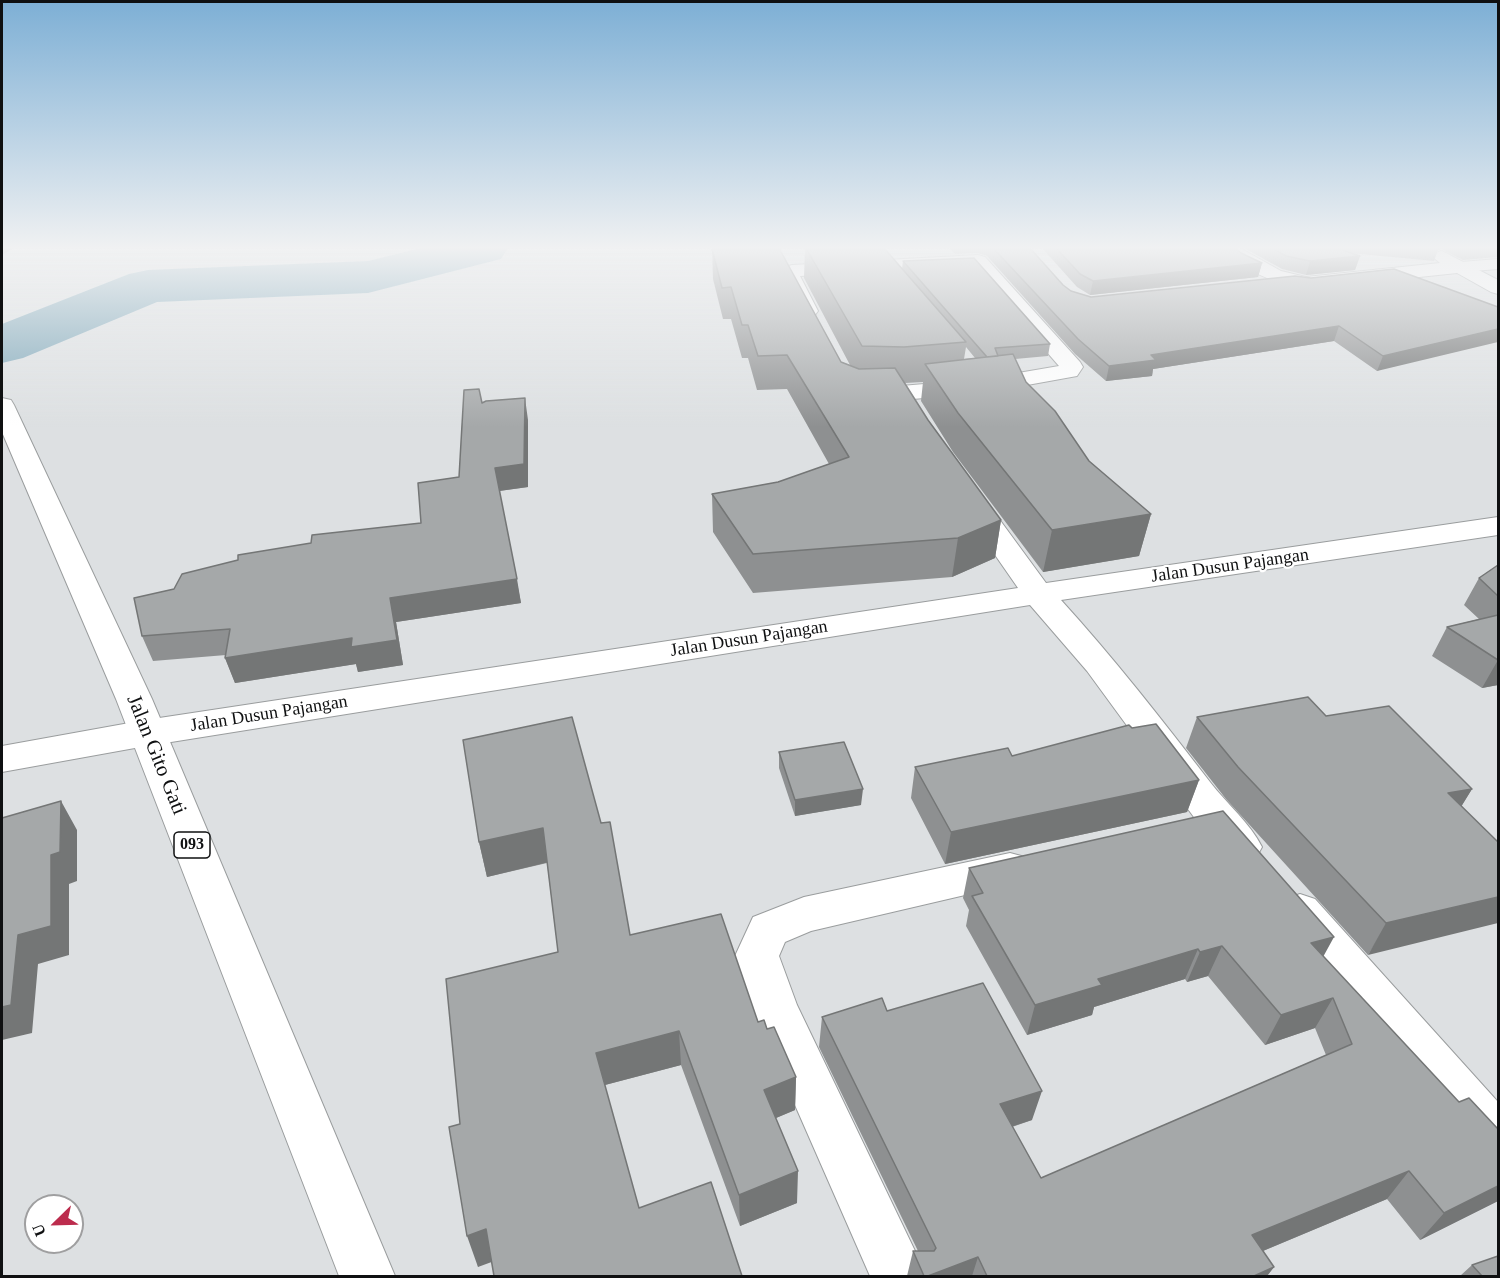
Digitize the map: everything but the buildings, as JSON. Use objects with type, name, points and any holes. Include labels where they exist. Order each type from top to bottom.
[{"type":"street","points":[[806,308],[823,341]]},
{"type":"street","points":[[868,394],[901,393],[976,378],[1069,371],[1072,367],[1019,308]]},
{"type":"street","points":[[901,393],[921,425]]},
{"type":"street","name":"Jalan Gito Gati","points":[[4,411],[134,699],[367,1276]]},
{"type":"street","points":[[958,483],[1038,594],[1099,663],[1221,822],[1259,866]]},
{"type":"street","name":"Jalan Dusun Pajangan","points":[[2,759],[146,733],[1038,594],[1498,526]]},
{"type":"street","points":[[1175,833],[1221,822]]},
{"type":"street","points":[[899,1276],[775,1007],[757,956],[768,930],[804,915],[1048,861]]},
{"type":"street","points":[[1282,892],[1498,1139]]},
{"type":"waterway","points":[[2,345],[94,308]]}]
